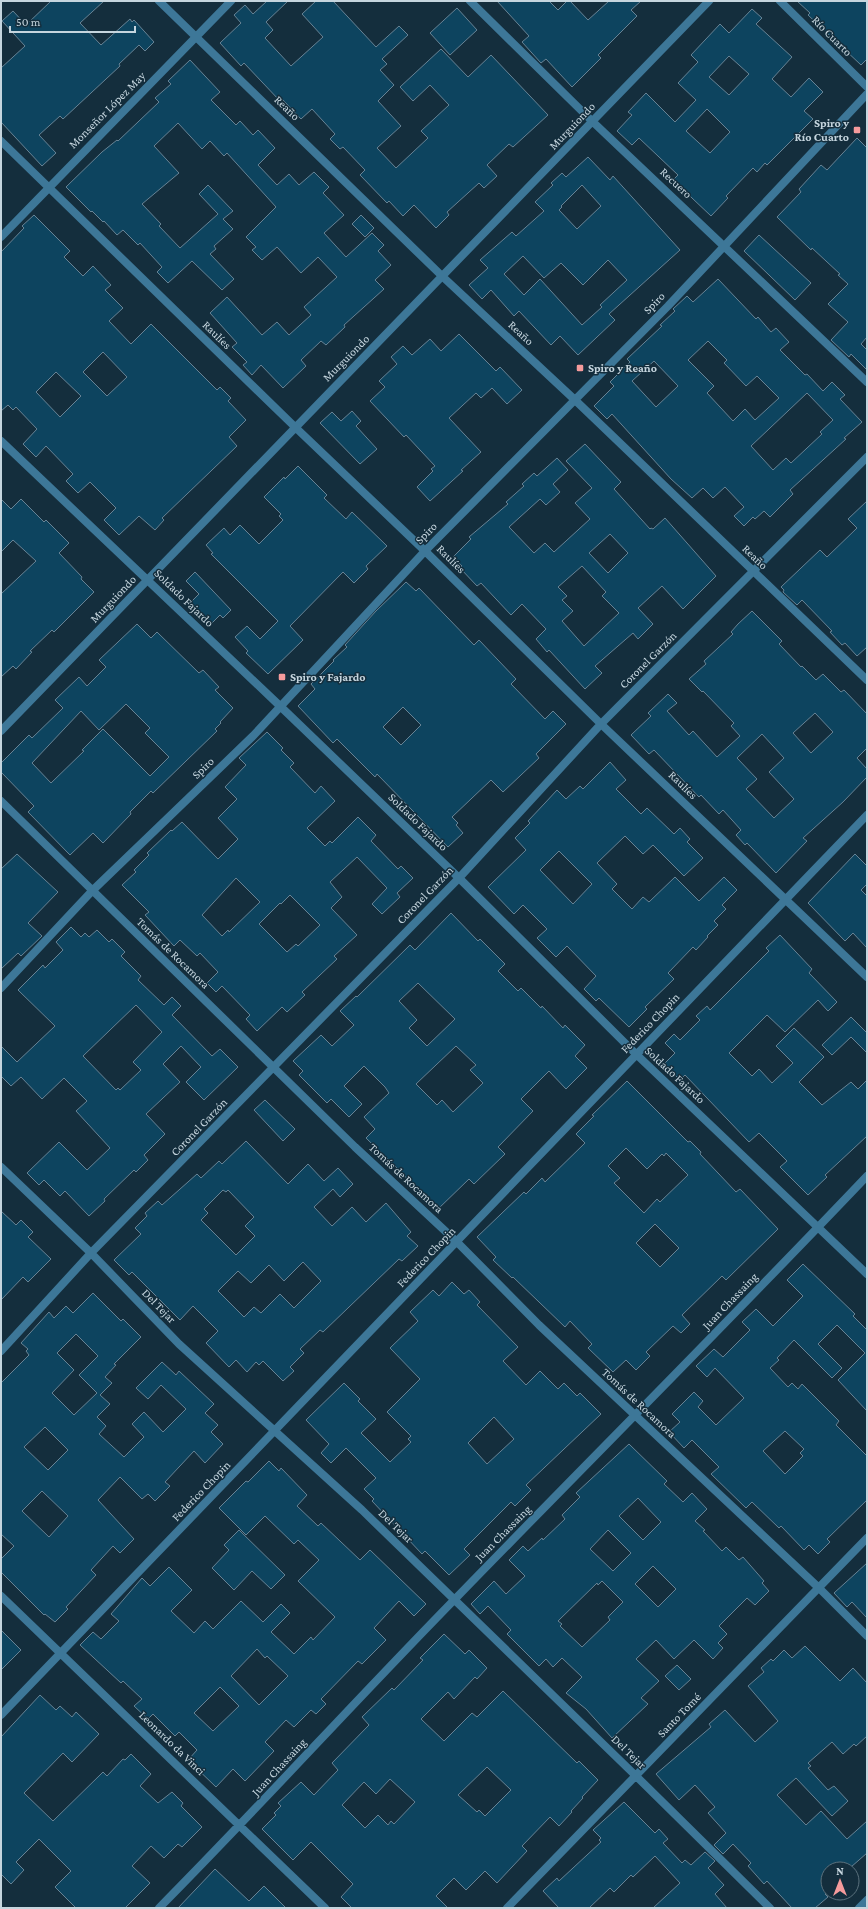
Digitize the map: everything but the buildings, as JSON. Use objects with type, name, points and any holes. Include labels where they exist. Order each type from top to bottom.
[{"type":"street","name":"Reaño","points":[[160,1],[443,277],[575,400],[867,680]]},
{"type":"street","name":"Monseñor López May","points":[[1,237],[48,187],[231,1]]},
{"type":"street","name":"Recuero","points":[[470,1],[593,122],[867,382]]},
{"type":"street","name":"Murguiondo","points":[[1,731],[295,427],[443,277],[709,1]]},
{"type":"street","name":"Río Cuarto","points":[[780,1],[867,88]]},
{"type":"street","name":"Spiro","points":[[1,988],[92,891],[253,736],[426,551],[668,306],[867,94]]},
{"type":"street","name":"Raulíes","points":[[1,141],[295,427],[426,551],[601,724],[867,977]]},
{"type":"street","name":"Soldado Fajardo","points":[[1,441],[280,706],[458,878],[637,1055],[867,1274]]},
{"type":"street","name":"Coronel Garzón","points":[[1,1351],[91,1253],[458,878],[601,724],[867,457]]},
{"type":"street","name":"Tomás de Rocamora","points":[[1,801],[354,1147],[457,1242],[539,1325],[819,1588],[867,1636]]},
{"type":"street","name":"Federico Chopin","points":[[1,1715],[867,815]]},
{"type":"street","name":"Del Tejar","points":[[1,1167],[91,1253],[179,1344],[362,1510],[770,1908]]},
{"type":"street","name":"Juan Chassaing","points":[[159,1908],[240,1826],[454,1600],[636,1416],[867,1176]]},
{"type":"street","name":"Santo Tomé","points":[[507,1908],[867,1538]]},
{"type":"street","name":"Leonardo da Vinci","points":[[1,1596],[326,1908]]},
{"type":"street","points":[[859,1908],[867,1900]]},
{"type":"place","name":"Spiro y Río Cuarto","points":[[857,130]]},
{"type":"place","name":"Spiro y Reaño","points":[[580,368]]},
{"type":"place","name":"Spiro y Fajardo","points":[[282,677]]}]
